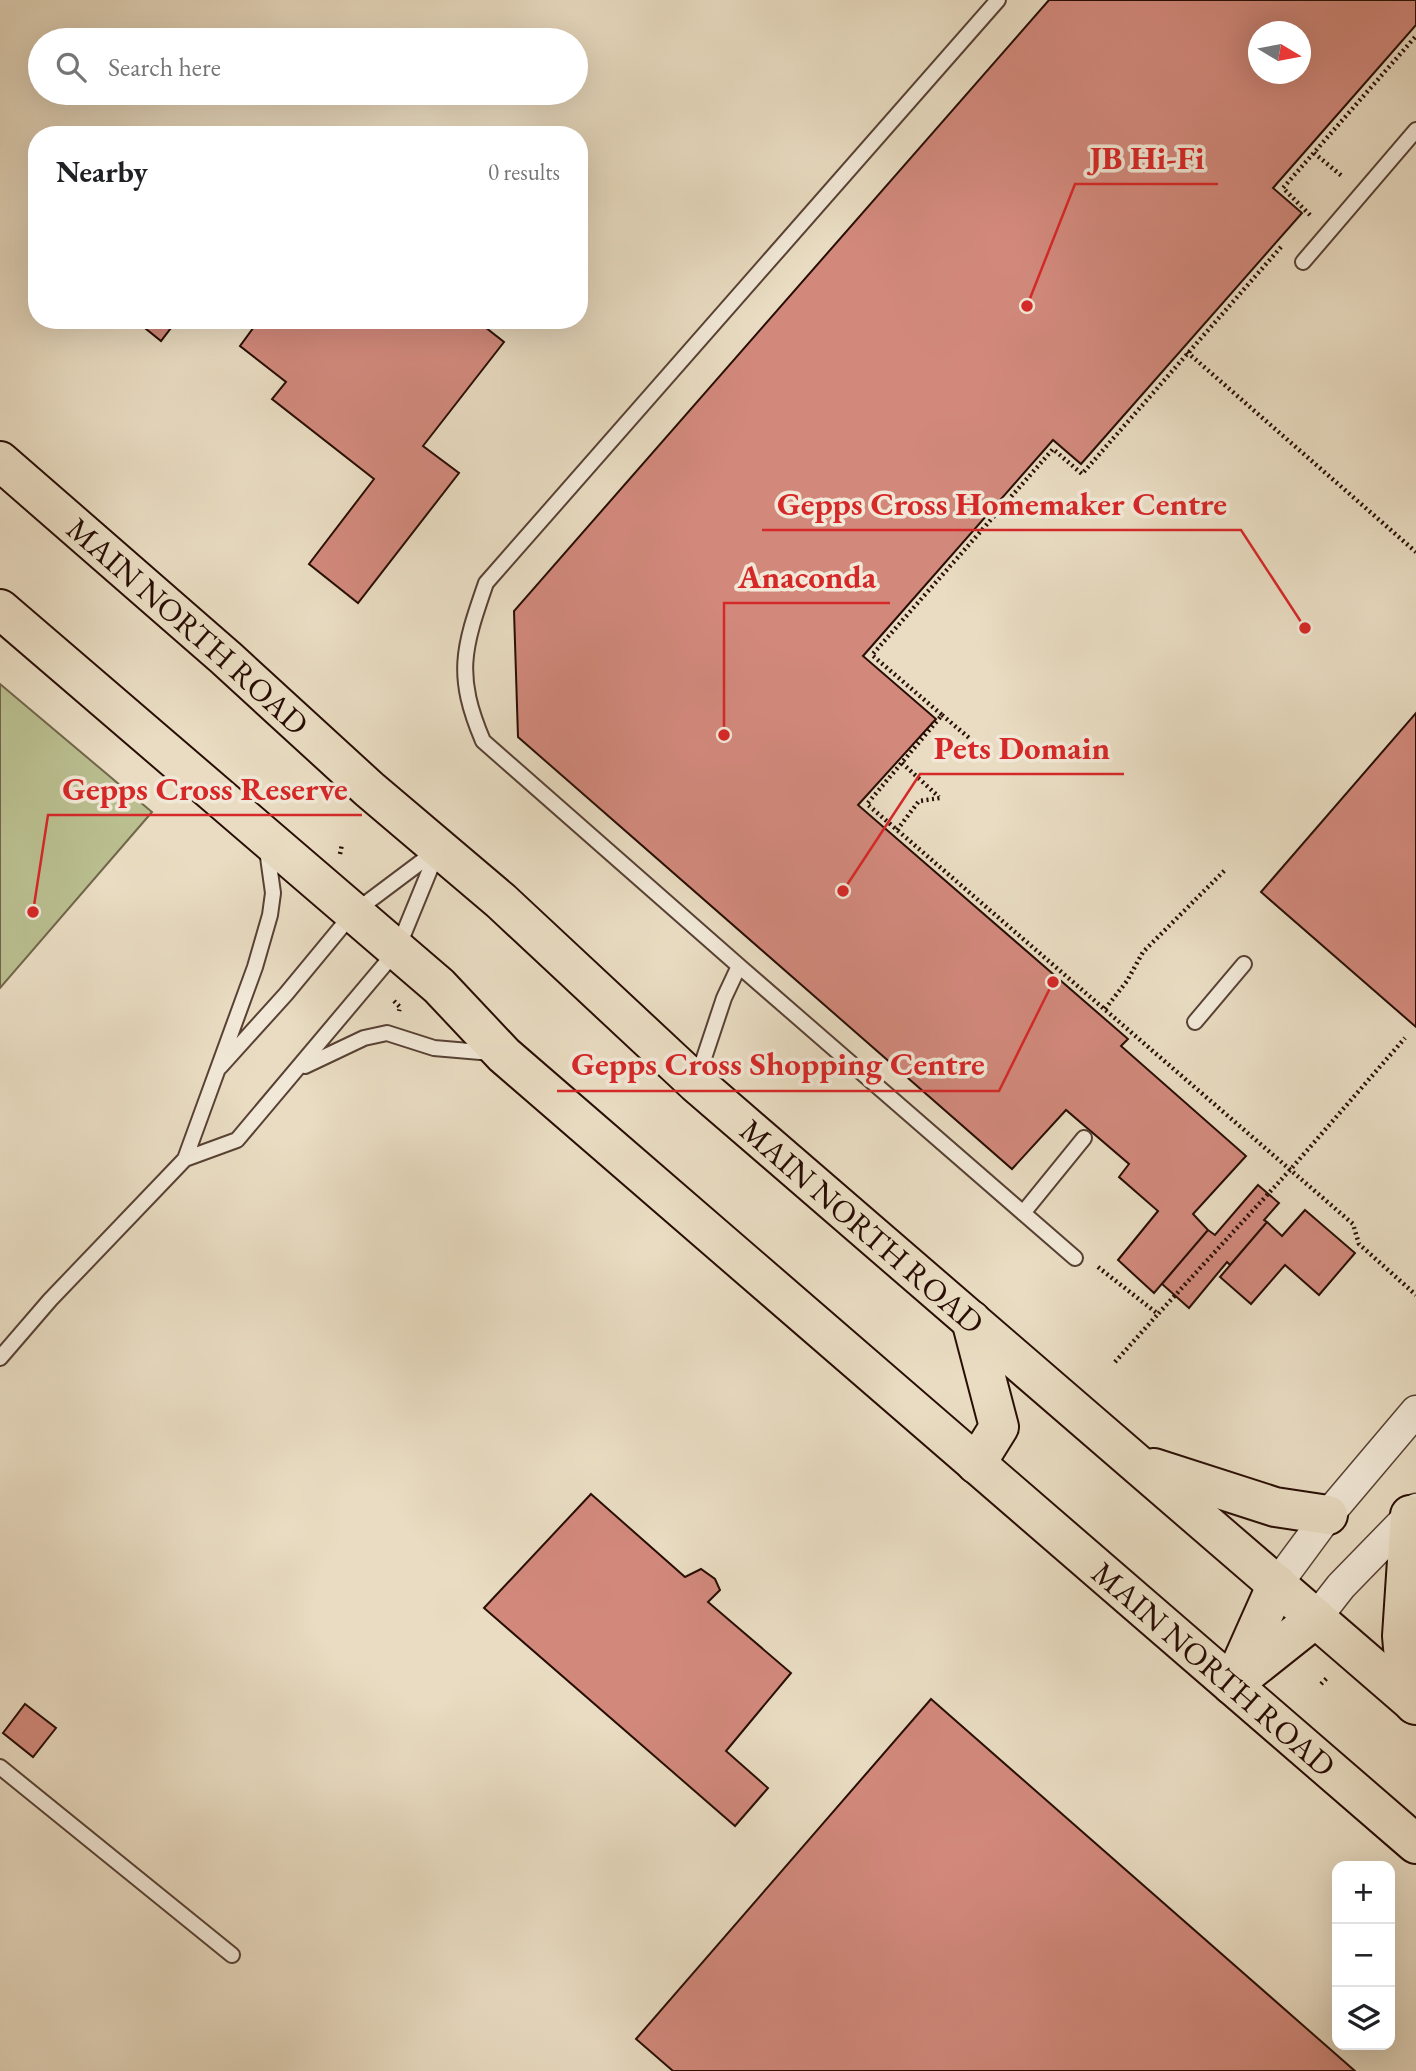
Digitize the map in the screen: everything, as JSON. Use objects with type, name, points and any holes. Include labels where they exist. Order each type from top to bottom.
[{"type":"highway","name":"MAIN NORTH ROAD","points":[[0,461],[501,901],[696,1083],[1415,1704]]},
{"type":"highway","name":"MAIN NORTH ROAD","points":[[0,609],[439,986],[504,1055],[1416,1844]]},
{"type":"highway","points":[[971,1320],[999,1427],[976,1464]]},
{"type":"highway","points":[[1138,1463],[1275,1507],[1328,1515]]},
{"type":"highway","points":[[1413,1512],[1402,1636],[1405,1670],[1415,1704]]},
{"type":"highway","points":[[1232,1685],[1277,1584]]},
{"type":"highway","points":[[1232,1685],[1316,1618]]},
{"type":"street","points":[[1277,1584],[1328,1515],[1416,1411]]},
{"type":"street","points":[[1316,1618],[1341,1586],[1413,1512]]},
{"type":"lane","points":[[998,0],[486,583],[468,635],[463,674],[470,710],[483,741],[1075,1258]]},
{"type":"lane","points":[[1303,262],[1416,130]]},
{"type":"lane","points":[[0,1358],[50,1300],[185,1159],[255,967],[270,915],[272,881],[263,835]]},
{"type":"lane","points":[[215,1074],[353,913],[439,848]]},
{"type":"lane","points":[[185,1159],[237,1140],[397,950],[439,848]]},
{"type":"lane","points":[[1195,1022],[1244,964]]},
{"type":"lane","points":[[696,1083],[724,998],[739,966]]},
{"type":"lane","points":[[298,1070],[364,1038],[387,1033],[434,1048],[504,1055]]},
{"type":"lane","points":[[1023,1213],[1084,1138]]},
{"type":"lane","points":[[0,1767],[233,1955]]},
{"type":"path","points":[[1302,223],[1311,213],[1283,188],[1416,36]]},
{"type":"path","points":[[1314,153],[1363,194]]},
{"type":"path","points":[[981,748],[872,655],[1053,449],[1082,474],[1284,243]]},
{"type":"path","points":[[1187,352],[1416,552]]},
{"type":"path","points":[[942,715],[867,804],[1353,1224],[1359,1244],[1416,1295]]},
{"type":"path","points":[[897,830],[919,801],[940,798],[902,763]]},
{"type":"path","points":[[1105,1009],[1127,981],[1143,951],[1225,870]]},
{"type":"path","points":[[1115,1362],[1290,1170],[1405,1038]]},
{"type":"path","points":[[1075,1258],[1089,1260],[1158,1314]]},
{"type":"path","points":[[1321,1684],[1329,1676]]},
{"type":"green space","points":[[0,684],[152,812],[0,988]]},
{"type":"building","points":[[1049,0],[1416,0],[1416,25],[1273,188],[1302,213],[1081,464],[1053,440],[863,656],[936,719],[858,805],[1128,1039],[1121,1046],[1246,1156],[1193,1214],[1208,1230],[1154,1293],[1118,1260],[1158,1211],[1119,1177],[1129,1164],[1066,1110],[1012,1169],[518,737],[514,611]]},
{"type":"building","points":[[146,329],[170,329],[161,341]]},
{"type":"building","points":[[252,329],[487,329],[504,342],[423,446],[459,473],[358,603],[309,564],[374,479],[272,399],[286,382],[240,346]]},
{"type":"building","points":[[1416,713],[1416,1027],[1261,892]]},
{"type":"building","points":[[1258,1185],[1279,1203],[1264,1220],[1267,1222],[1230,1265],[1227,1262],[1189,1308],[1162,1284],[1208,1230],[1215,1235]]},
{"type":"building","points":[[1305,1210],[1355,1253],[1319,1295],[1285,1265],[1251,1304],[1220,1277],[1267,1222],[1282,1236]]},
{"type":"building","points":[[591,1494],[685,1577],[701,1569],[715,1579],[720,1590],[708,1602],[791,1673],[726,1751],[768,1788],[735,1826],[484,1608]]},
{"type":"building","points":[[931,1699],[1355,2071],[673,2071],[636,2039]]},
{"type":"building","points":[[25,1704],[56,1728],[33,1757],[3,1733]]},
{"type":"place","name":"JB Hi-Fi","points":[[1027,306]]},
{"type":"place","name":"Gepps Cross Homemaker Centre","points":[[1305,628]]},
{"type":"place","name":"Anaconda","points":[[724,735]]},
{"type":"place","name":"Pets Domain","points":[[843,891]]},
{"type":"place","name":"Gepps Cross Reserve","points":[[33,912]]},
{"type":"place","name":"Gepps Cross Shopping Centre","points":[[1053,982]]}]
